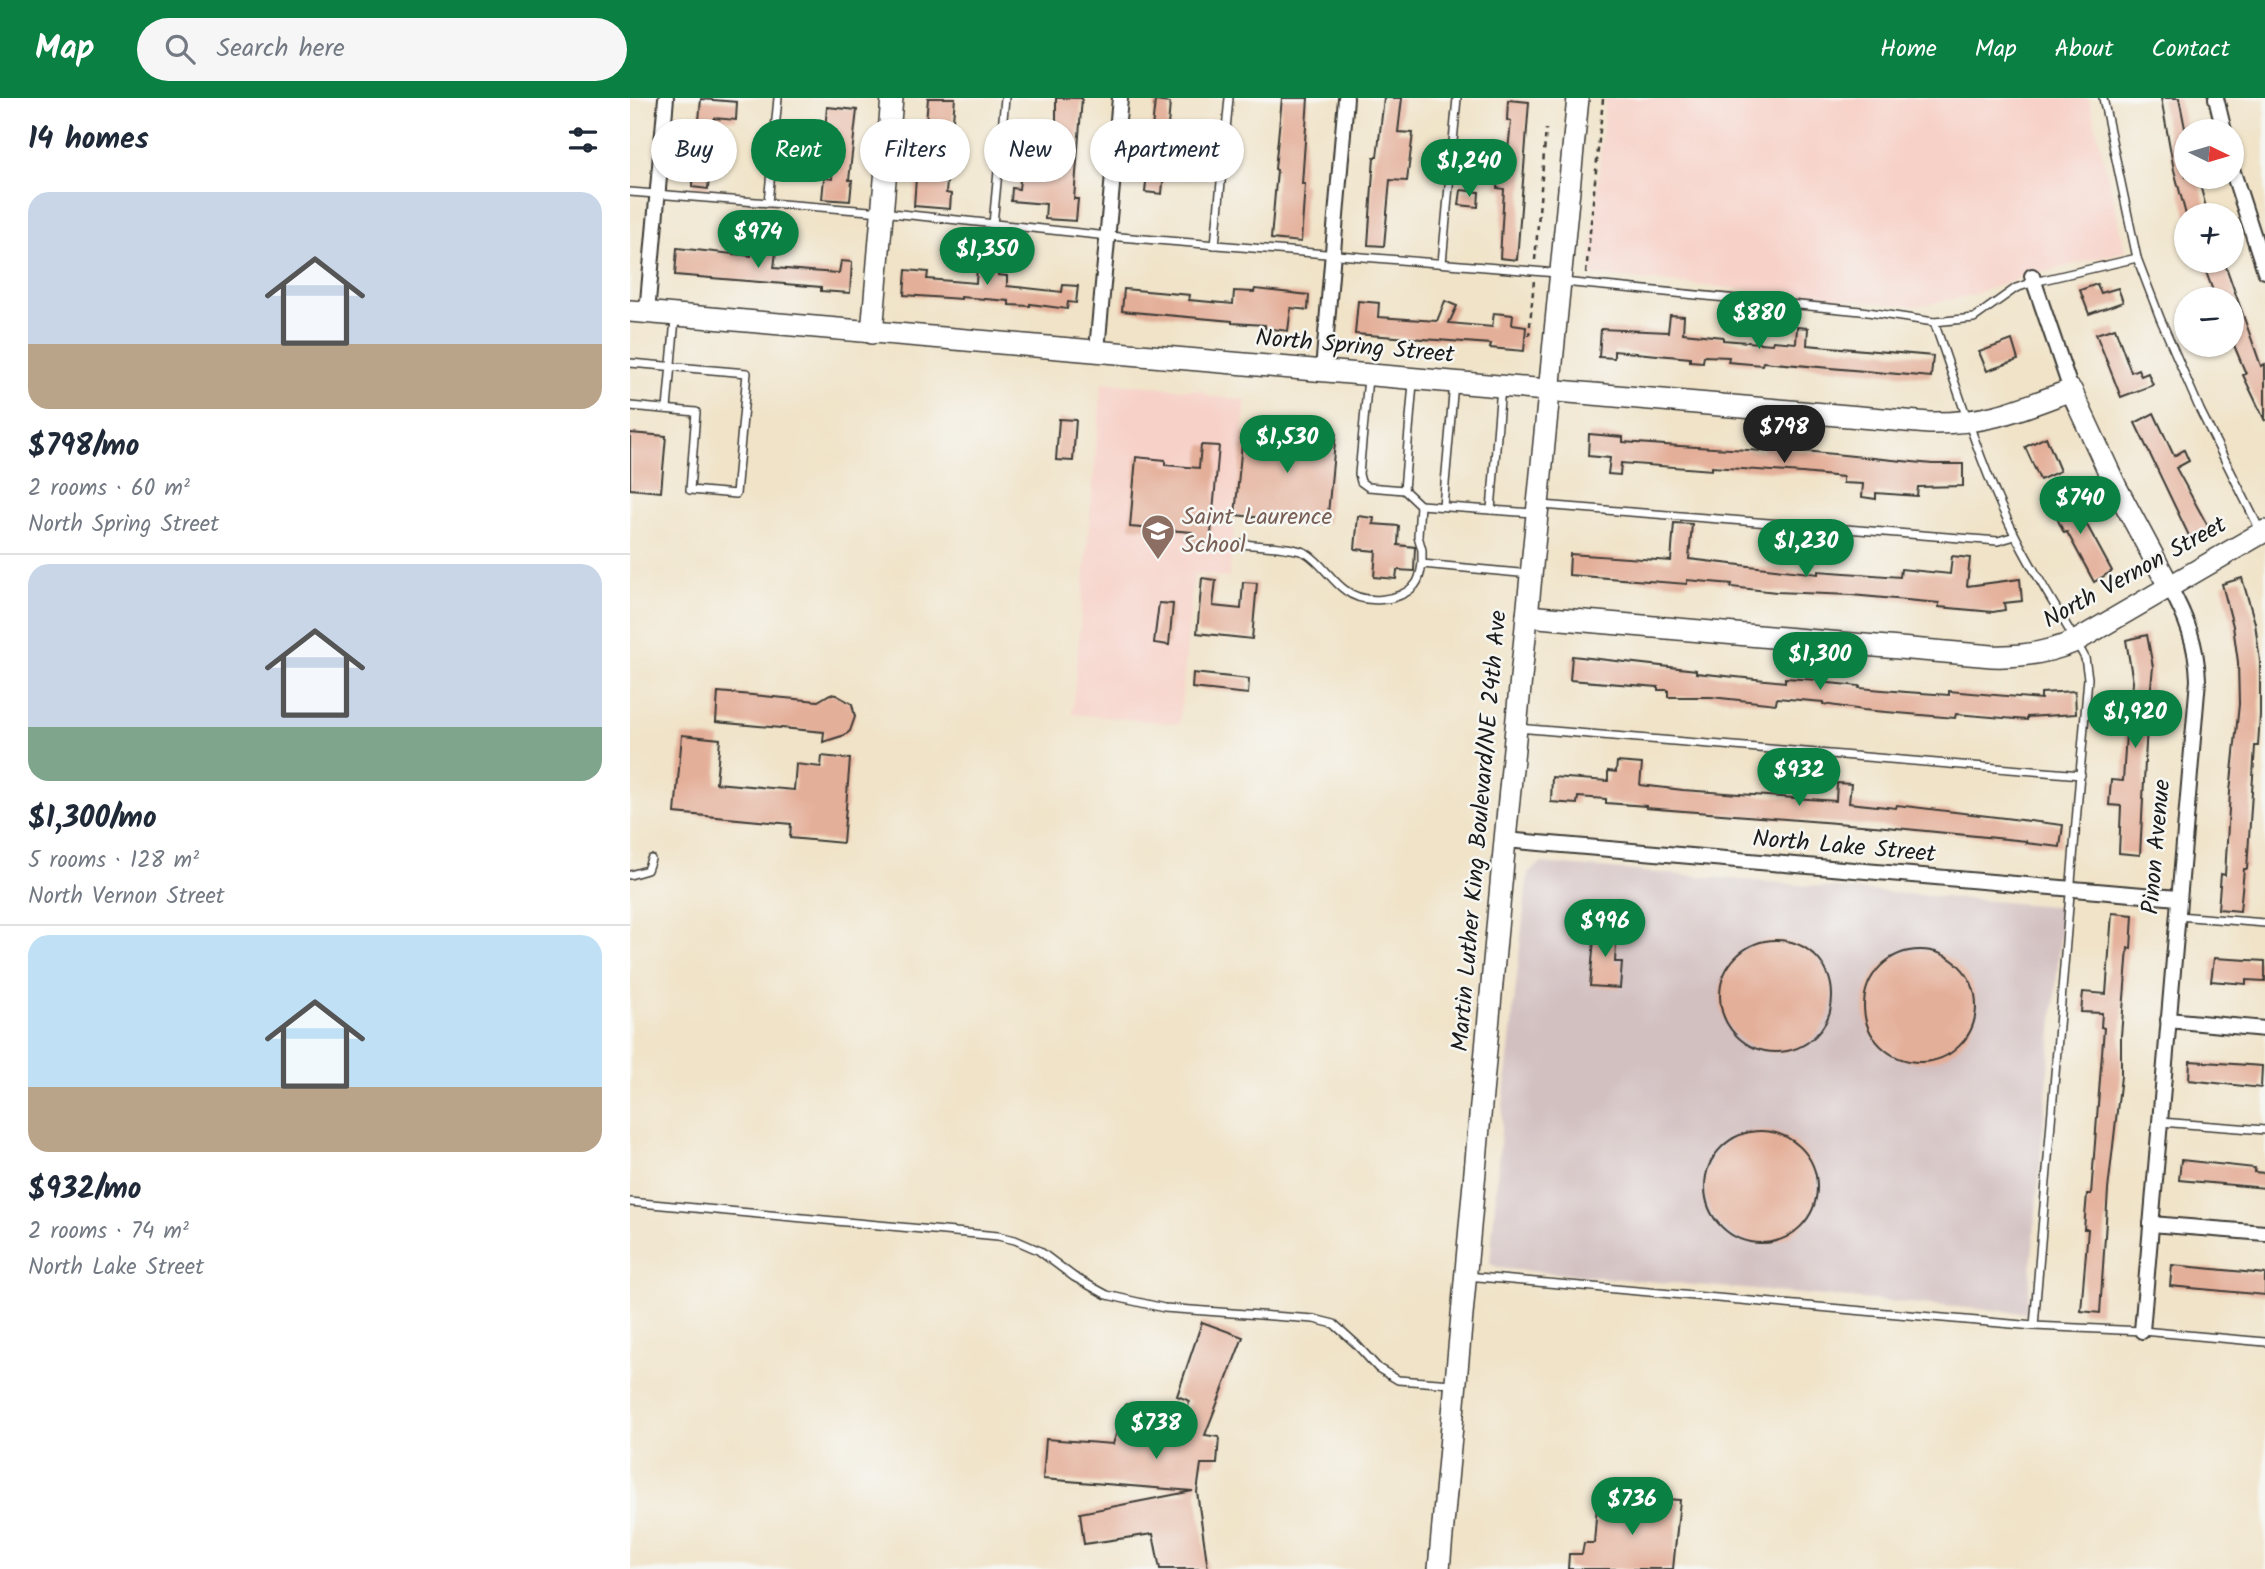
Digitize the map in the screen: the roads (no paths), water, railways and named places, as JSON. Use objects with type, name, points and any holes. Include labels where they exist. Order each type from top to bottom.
[{"type":"street","points":[[639,312],[657,194],[666,98]]},
{"type":"street","points":[[872,332],[892,98]]},
{"type":"street","points":[[1097,351],[1120,98]]},
{"type":"street","points":[[1323,370],[1346,98]]},
{"type":"street","name":"Martin Luther King Boulevard/NE 24th Ave","points":[[1439,1569],[1505,840],[1578,98]]},
{"type":"street","points":[[2216,98],[2221,119]]},
{"type":"street","points":[[2238,189],[2265,271]]},
{"type":"street","name":"Pinon Avenue","points":[[2033,279],[2071,390],[2116,486],[2186,619],[2197,659],[2141,1331]]},
{"type":"street","name":"North Spring Street","points":[[639,312],[1929,423],[1969,423],[2006,415],[2071,390]]},
{"type":"street","name":"North Vernon Street","points":[[1527,616],[1992,656],[2026,655],[2059,648],[2076,641],[2264,534]]},
{"type":"street","name":"North Lake Street","points":[[1505,840],[2178,898]]},
{"type":"street","points":[[2168,1020],[2265,1029]]},
{"type":"street","points":[[2151,1224],[2265,1233]]},
{"type":"lane","points":[[768,203],[778,98]]},
{"type":"lane","points":[[993,224],[1005,98]]},
{"type":"lane","points":[[1215,245],[1229,98]]},
{"type":"lane","points":[[1442,263],[1457,98]]},
{"type":"lane","points":[[2103,98],[2137,258],[2200,410],[2264,534]]},
{"type":"lane","points":[[630,192],[882,212],[1108,236],[1534,271],[1585,284],[1861,311],[1934,322],[1974,318],[2033,279],[2137,258]]},
{"type":"lane","points":[[667,409],[675,315]]},
{"type":"lane","points":[[1934,322],[1969,423],[2015,536],[2085,658],[2088,678],[2034,1326]]},
{"type":"lane","points":[[630,363],[747,373],[736,494],[690,490],[696,412],[630,406]]},
{"type":"lane","points":[[1368,374],[1359,474],[1361,482],[1368,487],[1404,490],[1420,505],[1491,510],[1537,509],[1998,541],[2015,536]]},
{"type":"lane","points":[[1404,490],[1414,379]]},
{"type":"lane","points":[[1443,506],[1454,382]]},
{"type":"lane","points":[[1491,510],[1501,387]]},
{"type":"lane","points":[[1242,544],[1302,551],[1353,595],[1385,599],[1401,595],[1415,584],[1422,565],[1418,536],[1420,505]]},
{"type":"lane","points":[[1422,565],[1531,574]]},
{"type":"lane","points":[[1516,728],[2081,775]]},
{"type":"lane","points":[[630,875],[638,875],[647,870],[651,859]]},
{"type":"lane","points":[[2177,916],[2265,923]]},
{"type":"lane","points":[[2160,1122],[2265,1130]]},
{"type":"lane","points":[[630,1202],[998,1236],[1038,1250],[1074,1277],[1107,1295],[1164,1308],[1314,1319],[1334,1324],[1356,1343],[1378,1368],[1398,1380],[1456,1385]]},
{"type":"lane","points":[[1466,1276],[2034,1326],[2141,1331],[2265,1342]]},
{"type":"place","name":"Saint Laurence School","points":[[1158,561]]}]
